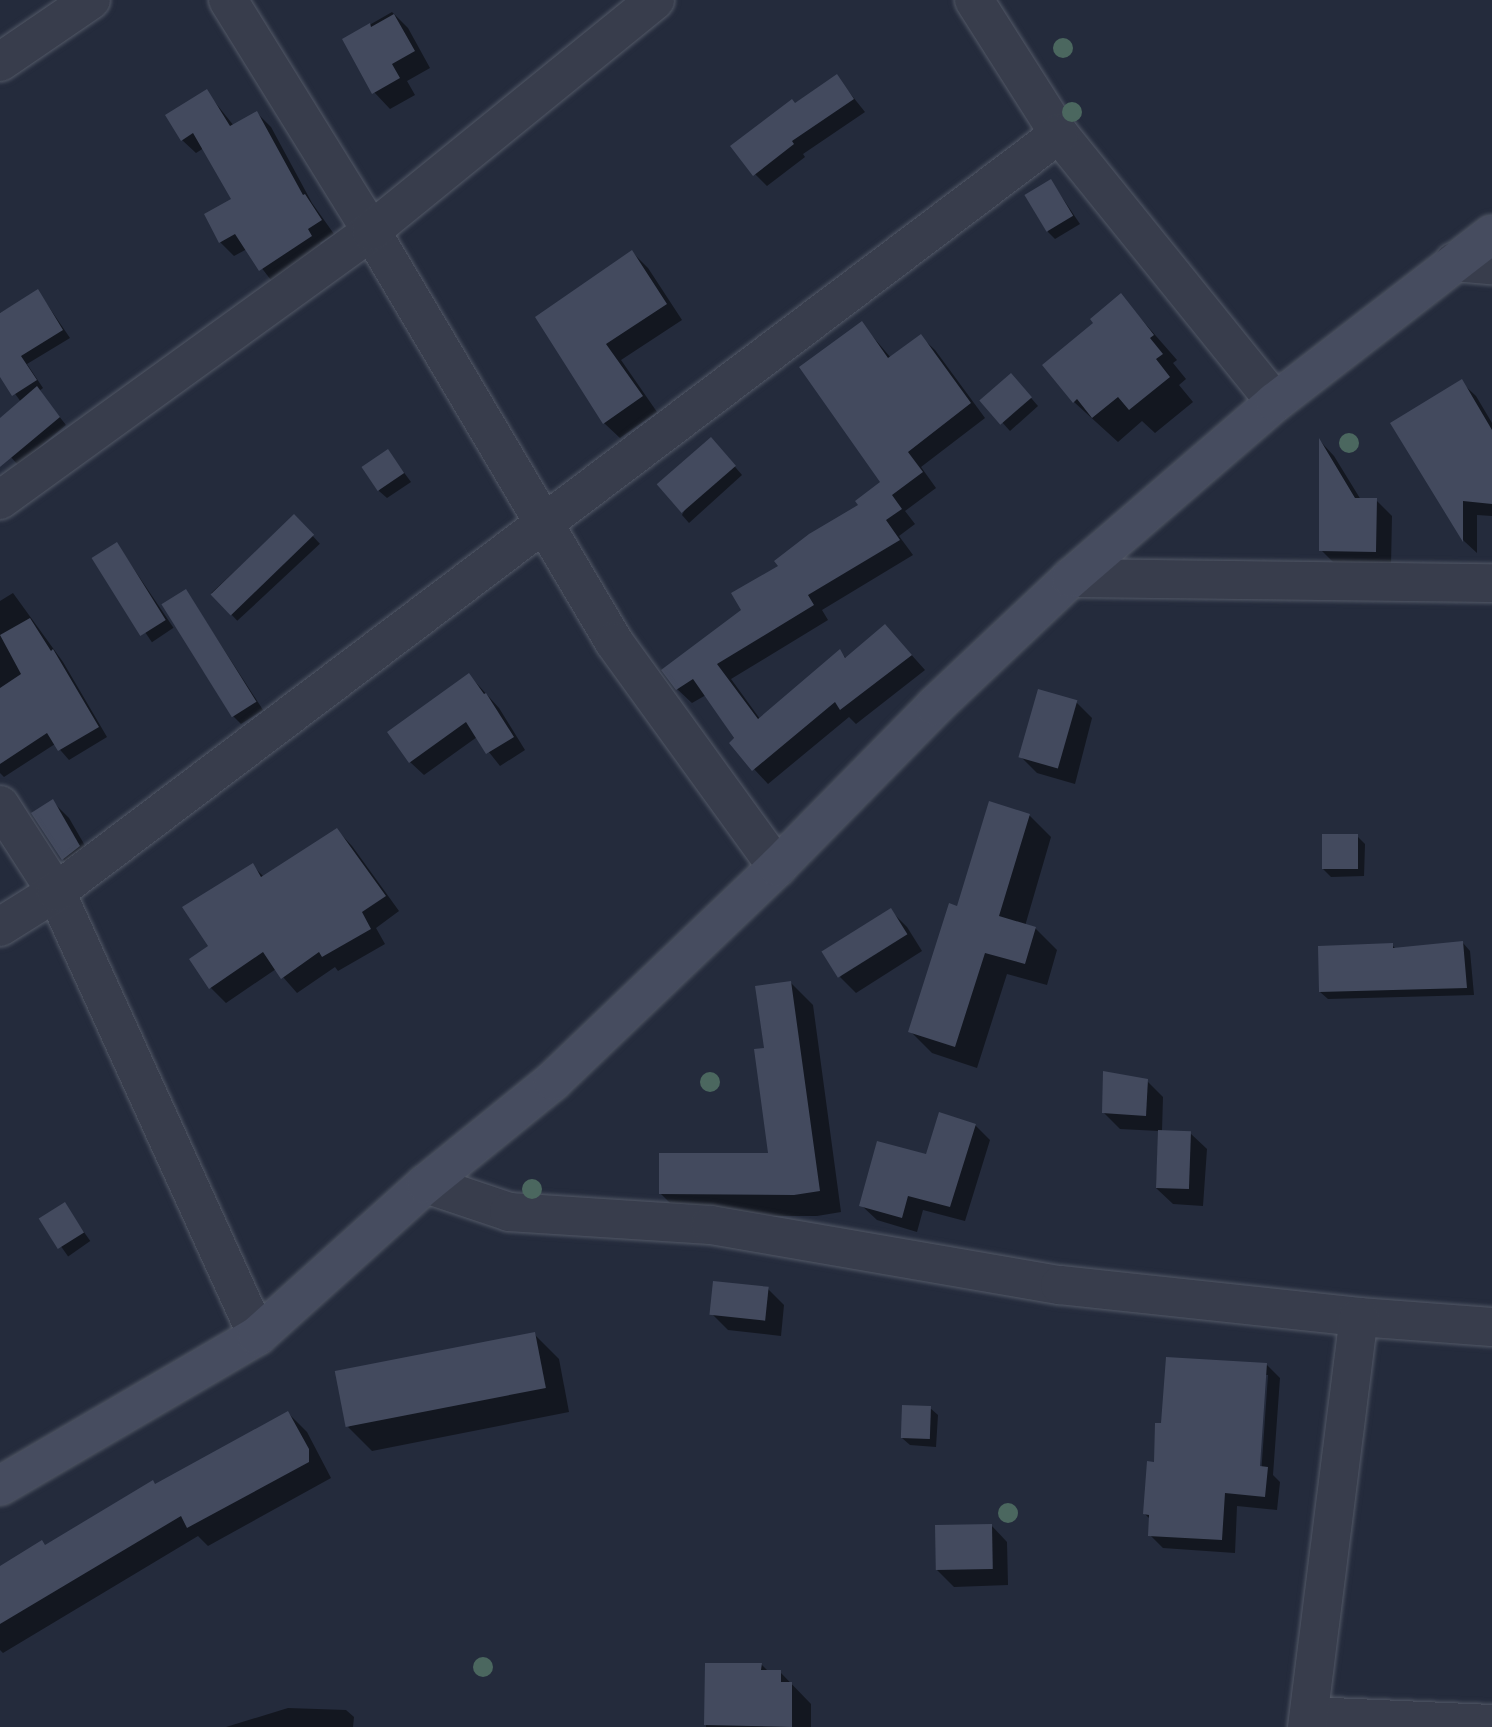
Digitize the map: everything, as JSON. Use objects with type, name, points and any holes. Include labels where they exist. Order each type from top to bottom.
[{"type":"street","points":[[0,62],[91,0]]},
{"type":"street","points":[[228,0],[371,231],[614,642],[777,867]]},
{"type":"street","points":[[0,500],[371,231],[655,0]]},
{"type":"street","points":[[974,0],[1059,134],[1275,402]]},
{"type":"street","points":[[0,927],[56,892],[1059,134]]},
{"type":"street","points":[[0,1486],[257,1336],[426,1184],[553,1081],[777,867],[935,706],[1071,578],[1275,402],[1492,234]]},
{"type":"street","points":[[1454,262],[1492,265]]},
{"type":"street","points":[[1071,578],[1492,583]]},
{"type":"street","points":[[0,804],[56,892],[257,1336]]},
{"type":"street","points":[[426,1184],[509,1212],[711,1225],[1059,1285],[1359,1317],[1492,1327]]},
{"type":"street","points":[[1359,1317],[1308,1721],[1492,1724]]},
{"type":"building","points":[[394,14],[415,51],[392,64],[400,78],[372,94],[342,39],[370,23],[371,27]]},
{"type":"building","points":[[837,74],[854,99],[792,141],[794,144],[753,176],[730,146],[792,99],[795,103]]},
{"type":"building","points":[[207,89],[230,126],[257,111],[303,195],[305,194],[322,220],[308,229],[312,236],[259,271],[235,234],[219,243],[204,214],[231,199],[193,133],[181,141],[165,115]]},
{"type":"building","points":[[1051,179],[1073,216],[1047,232],[1024,195]]},
{"type":"building","points":[[632,250],[667,304],[606,344],[643,396],[603,424],[535,317]]},
{"type":"building","points":[[38,289],[63,330],[21,356],[37,380],[12,396],[0,377],[0,313]]},
{"type":"building","points":[[1121,293],[1154,335],[1150,338],[1163,354],[1156,359],[1170,377],[1129,410],[1118,397],[1092,418],[1077,399],[1073,403],[1042,365],[1093,323],[1090,319]]},
{"type":"building","points":[[862,321],[888,358],[921,334],[971,403],[908,452],[923,472],[892,495],[902,509],[886,520],[900,540],[808,595],[814,605],[717,664],[758,719],[840,649],[845,658],[885,624],[912,655],[840,710],[835,702],[752,771],[729,743],[734,738],[693,679],[676,690],[661,670],[741,610],[731,593],[778,566],[774,561],[809,534],[858,505],[855,501],[880,482],[799,367]]},
{"type":"building","points":[[1011,373],[1032,397],[1000,425],[979,401]]},
{"type":"building","points":[[1462,379],[1492,430],[1492,504],[1463,501],[1463,542],[1390,423]]},
{"type":"building","points":[[37,386],[60,417],[0,467],[0,418]]},
{"type":"building","points":[[711,437],[736,466],[682,513],[657,484]]},
{"type":"building","points":[[1319,438],[1355,498],[1377,498],[1376,552],[1319,551]]},
{"type":"building","points":[[388,449],[404,473],[378,491],[361,467]]},
{"type":"building","points":[[294,514],[314,535],[231,615],[211,595]]},
{"type":"building","points":[[117,542],[166,620],[140,636],[92,558]]},
{"type":"building","points":[[186,589],[256,702],[232,717],[161,604]]},
{"type":"building","points":[[30,618],[51,651],[53,649],[99,727],[58,751],[47,733],[0,764],[0,688],[21,674],[0,635]]},
{"type":"building","points":[[469,673],[484,694],[486,693],[514,737],[486,754],[466,722],[409,763],[387,732]]},
{"type":"building","points":[[1038,689],[1077,700],[1058,769],[1018,757]]},
{"type":"building","points":[[53,799],[80,846],[62,860],[31,813]]},
{"type":"building","points":[[989,801],[1030,814],[999,916],[1036,927],[1025,964],[985,953],[955,1047],[908,1032],[949,903],[957,906]]},
{"type":"building","points":[[337,828],[386,896],[362,912],[371,929],[322,957],[319,952],[281,979],[263,952],[209,989],[189,959],[208,946],[182,907],[253,863],[261,877]]},
{"type":"building","points":[[1322,834],[1358,834],[1358,869],[1322,869]]},
{"type":"building","points":[[891,908],[907,934],[838,978],[821,951]]},
{"type":"building","points":[[1463,941],[1467,988],[1319,992],[1318,946],[1393,943],[1393,948]]},
{"type":"building","points":[[791,981],[820,1191],[794,1195],[659,1194],[659,1153],[768,1153],[754,1049],[764,1048],[755,986]]},
{"type":"building","points":[[1103,1071],[1148,1079],[1146,1116],[1102,1113]]},
{"type":"building","points":[[939,1112],[976,1124],[950,1207],[908,1196],[902,1218],[859,1206],[877,1141],[926,1154]]},
{"type":"building","points":[[1158,1130],[1191,1131],[1189,1189],[1156,1188]]},
{"type":"building","points":[[65,1202],[84,1233],[58,1249],[39,1218]]},
{"type":"building","points":[[713,1281],[769,1287],[765,1321],[709,1315]]},
{"type":"building","points":[[535,1332],[546,1388],[346,1427],[335,1371]]},
{"type":"building","points":[[1166,1357],[1267,1363],[1260,1466],[1268,1467],[1265,1497],[1225,1493],[1222,1540],[1148,1536],[1149,1515],[1143,1514],[1147,1461],[1154,1462],[1155,1423],[1161,1423]]},
{"type":"building","points":[[902,1405],[931,1406],[930,1439],[901,1438]]},
{"type":"building","points":[[288,1411],[309,1449],[309,1462],[187,1528],[181,1516],[0,1624],[0,1566],[42,1540],[45,1545],[153,1480],[155,1484]]},
{"type":"building","points":[[992,1524],[993,1569],[936,1570],[935,1525]]},
{"type":"building","points":[[705,1663],[762,1663],[761,1670],[781,1670],[781,1682],[792,1682],[792,1727],[704,1725]]}]
